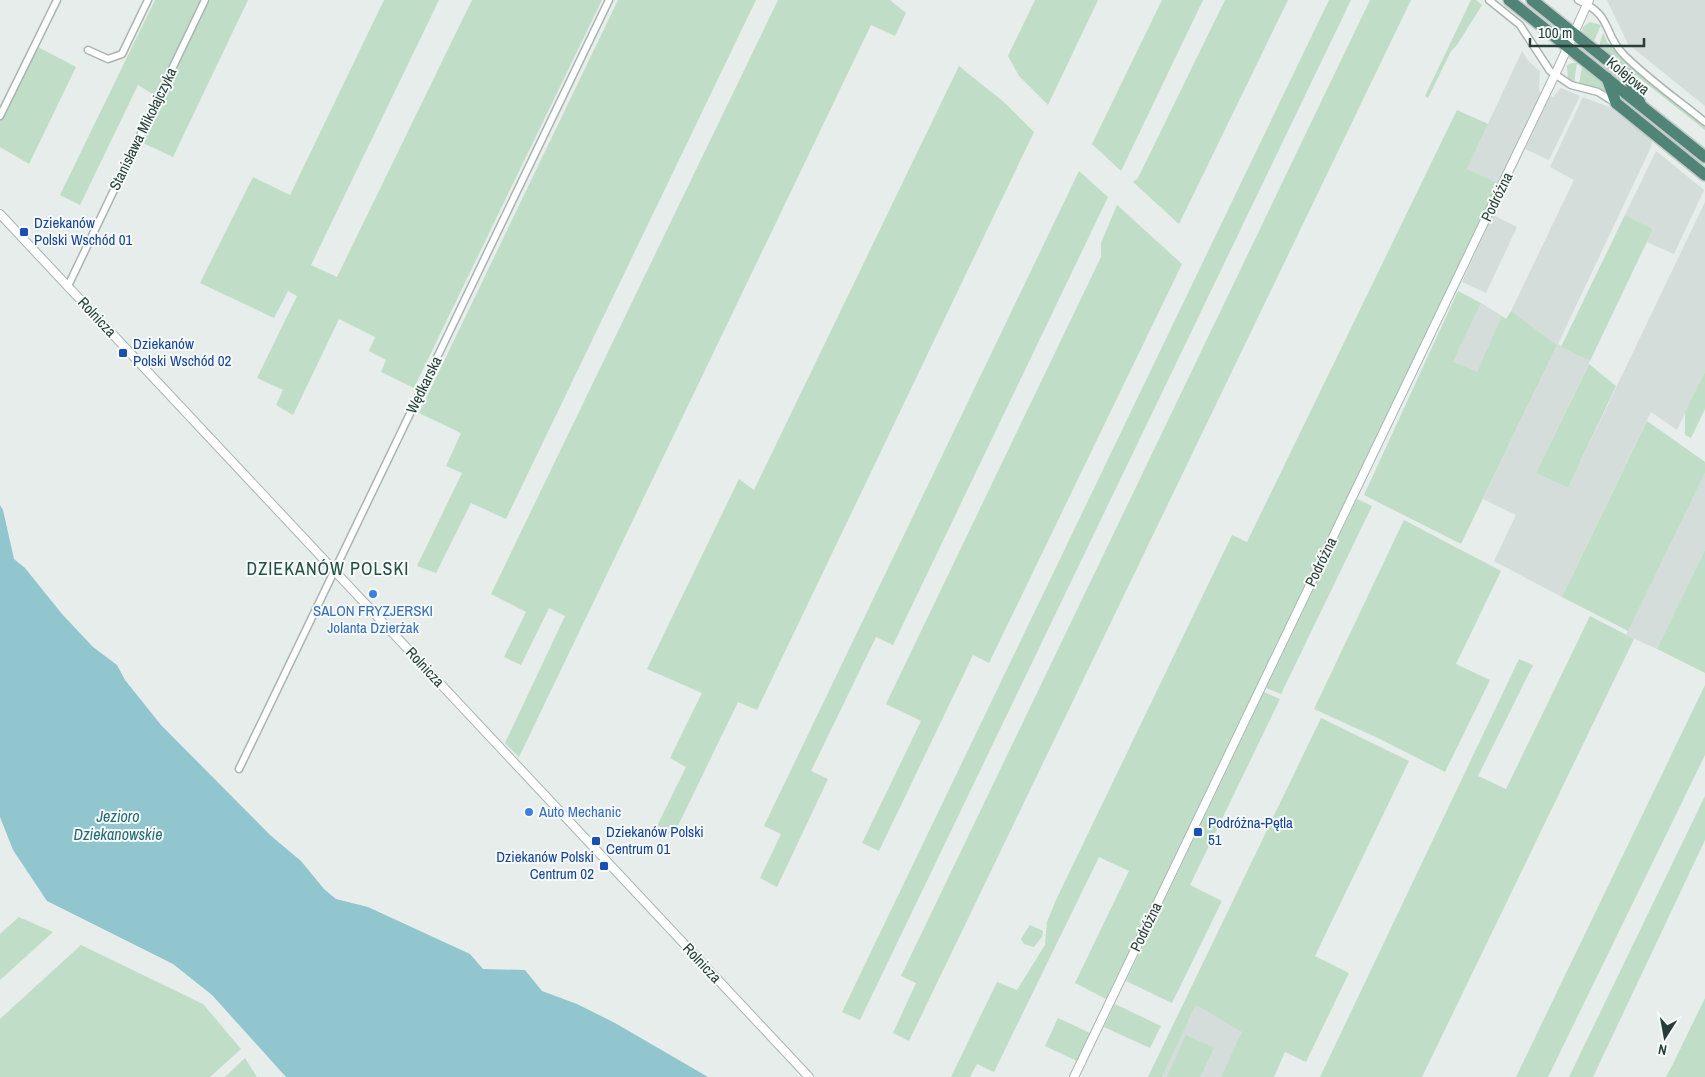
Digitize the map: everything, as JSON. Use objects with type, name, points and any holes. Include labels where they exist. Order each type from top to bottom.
[{"type":"highway","name":"Kolejowa","points":[[1509,0],[1705,157]]},
{"type":"highway","name":"Kolejowa","points":[[1532,0],[1628,77],[1640,105]]},
{"type":"highway","points":[[1607,78],[1616,103],[1705,175]]},
{"type":"street","points":[[0,116],[57,0]]},
{"type":"street","points":[[88,50],[108,59],[122,54],[148,0]]},
{"type":"street","name":"Stanisława Mikołajczyka","points":[[68,286],[205,0]]},
{"type":"street","name":"Wędkarska","points":[[239,769],[609,0]]},
{"type":"street","points":[[1489,0],[1520,25],[1545,64],[1555,75],[1571,85],[1598,92],[1616,103]]},
{"type":"street","points":[[1578,0],[1588,2],[1605,19],[1614,41],[1626,57],[1705,122]]},
{"type":"street","name":"Podróżna","points":[[1074,1077],[1555,75],[1588,2]]},
{"type":"street","name":"Rolnicza","points":[[0,214],[810,1077]]},
{"type":"shaded area","points":[[1607,0],[1705,0],[1705,106],[1628,44]]},
{"type":"shaded area","points":[[1522,51],[1529,62],[1540,71],[1539,91],[1541,93],[1498,183],[1467,169]]},
{"type":"shaded area","points":[[1561,88],[1580,96],[1549,160],[1525,149],[1550,96],[1553,97]]},
{"type":"shaded area","points":[[1583,97],[1609,107],[1652,140],[1651,147],[1558,344],[1590,361],[1536,473],[1568,488],[1705,202],[1705,372],[1677,430],[1651,412],[1562,597],[1494,561],[1516,515],[1483,499],[1557,345],[1511,311],[1574,180],[1550,167]]},
{"type":"shaded area","points":[[1656,151],[1704,190],[1674,254],[1647,242],[1653,229],[1625,215]]},
{"type":"shaded area","points":[[1493,215],[1517,227],[1486,293],[1462,282]]},
{"type":"shaded area","points":[[1481,303],[1502,316],[1502,320],[1477,372],[1474,372],[1453,362]]},
{"type":"shaded area","points":[[1705,473],[1705,550],[1657,649],[1626,635]]},
{"type":"shaded area","points":[[1196,1005],[1243,1032],[1221,1077],[1162,1077]]},
{"type":"green space","points":[[155,0],[202,0],[156,96],[138,85],[80,205],[60,195]]},
{"type":"green space","points":[[210,0],[248,0],[173,157],[141,142]]},
{"type":"green space","points":[[384,0],[439,0],[311,265],[337,277],[472,0],[602,0],[414,388],[381,372],[386,360],[369,351],[375,337],[339,319],[293,415],[276,405],[283,390],[257,378],[297,296],[288,291],[274,318],[200,283],[253,177],[290,195]]},
{"type":"green space","points":[[618,0],[756,0],[506,519],[471,503],[436,573],[417,566],[462,473],[446,466],[461,433],[419,413]]},
{"type":"green space","points":[[778,0],[890,0],[906,13],[895,36],[871,25],[519,757],[505,743],[565,616],[549,608],[521,665],[504,657],[526,612],[491,594]]},
{"type":"green space","points":[[1035,0],[1098,0],[1048,105],[1019,76],[1008,56]]},
{"type":"green space","points":[[1162,0],[1203,0],[1121,171],[1092,144]]},
{"type":"green space","points":[[1225,0],[1288,0],[1179,224],[1133,182],[1138,178]]},
{"type":"green space","points":[[1329,0],[1351,0],[860,1020],[842,1012]]},
{"type":"green space","points":[[1370,0],[1411,0],[909,1041],[893,1033],[916,983],[901,976]]},
{"type":"green space","points":[[1471,0],[1476,0],[1482,5],[1457,45],[1451,51],[1428,98],[1425,96]]},
{"type":"green space","points":[[1590,22],[1601,25],[1594,41],[1584,33],[1582,28]]},
{"type":"green space","points":[[1603,33],[1607,42],[1616,52],[1705,126],[1705,130],[1599,46]]},
{"type":"green space","points":[[36,46],[76,67],[29,164],[0,147],[0,119]]},
{"type":"green space","points":[[1592,58],[1705,148],[1705,151],[1591,60]]},
{"type":"green space","points":[[1577,63],[1574,83],[1568,81],[1567,65]]},
{"type":"green space","points":[[959,66],[1005,103],[1034,132],[757,710],[738,702],[673,836],[656,828],[686,767],[670,758],[702,693],[647,669],[739,479],[754,490]]},
{"type":"green space","points":[[1582,67],[1705,166],[1705,171],[1612,97],[1601,91],[1579,84]]},
{"type":"green space","points":[[1457,110],[1488,124],[1467,169],[1498,183],[1106,999],[1075,983],[1129,871],[1099,857],[994,1072],[977,1064],[970,1077],[951,1077],[997,982],[1017,990],[1045,945],[1047,922],[1056,900],[1232,535],[1247,542]]},
{"type":"green space","points":[[1079,171],[1108,197],[893,645],[876,637],[811,771],[828,779],[777,887],[760,878],[781,834],[764,826]]},
{"type":"green space","points":[[1117,205],[1182,264],[989,663],[973,655],[879,851],[862,843],[921,721],[886,704],[1101,257],[1101,243]]},
{"type":"green space","points":[[1625,215],[1653,229],[1590,361],[1561,347]]},
{"type":"green space","points":[[1458,291],[1481,303],[1453,362],[1477,372],[1502,316],[1506,319],[1511,311],[1557,345],[1461,544],[1364,495]]},
{"type":"green space","points":[[1589,364],[1616,386],[1568,488],[1536,473]]},
{"type":"green space","points":[[1705,372],[1705,409],[1691,438],[1685,435],[1685,412]]},
{"type":"green space","points":[[1647,421],[1705,462],[1705,473],[1628,631],[1562,597]]},
{"type":"green space","points":[[1357,499],[1372,506],[1281,694],[1266,688]]},
{"type":"green space","points":[[1404,520],[1501,571],[1456,664],[1490,680],[1445,772],[1380,739],[1314,709]]},
{"type":"green space","points":[[1705,550],[1705,673],[1657,649]]},
{"type":"green space","points":[[1590,616],[1634,639],[1422,1077],[1320,1077],[1519,659],[1533,665],[1478,776],[1506,789]]},
{"type":"green space","points":[[1705,685],[1705,755],[1548,1077],[1516,1077]]},
{"type":"green space","points":[[1264,692],[1280,699],[1190,885],[1222,901],[1172,1003],[1126,981]]},
{"type":"green space","points":[[1321,718],[1409,761],[1315,956],[1349,973],[1306,1062],[1285,1052],[1274,1077],[1221,1077],[1242,1032],[1196,1005],[1162,1077],[1148,1077]]},
{"type":"green space","points":[[1705,796],[1705,840],[1593,1077],[1569,1077]]},
{"type":"green space","points":[[19,917],[53,932],[0,980],[0,934]]},
{"type":"green space","points":[[1030,925],[1043,931],[1042,937],[1034,947],[1024,944],[1021,939]]},
{"type":"green space","points":[[81,945],[203,1004],[241,1049],[210,1077],[0,1077],[0,1019]]},
{"type":"green space","points":[[1705,998],[1705,1077],[1666,1077],[1672,1066]]},
{"type":"green space","points":[[1115,1004],[1161,1026],[1150,1048],[1104,1027]]},
{"type":"green space","points":[[1058,1018],[1090,1033],[1077,1061],[1045,1046]]},
{"type":"green space","points":[[1186,1035],[1214,1048],[1200,1077],[1167,1077]]},
{"type":"green space","points":[[245,1058],[257,1077],[225,1077]]},
{"type":"water","name":"Jezioro Dziekanowskie","points":[[0,505],[3,510],[14,559],[25,568],[62,614],[93,647],[117,665],[125,680],[161,725],[270,835],[301,861],[324,889],[336,899],[368,907],[470,954],[483,969],[525,970],[542,991],[577,1004],[615,1023],[708,1077],[286,1077],[212,995],[173,964],[47,901],[13,850],[0,817]]},
{"type":"place","name":"Dziekanów Polski Wschód 01","points":[[24,232]]},
{"type":"place","name":"Dziekanów Polski Wschód 02","points":[[123,353]]},
{"type":"place","name":"SALON FRYZJERSKI Jolanta Dzierżak","points":[[373,594]]},
{"type":"place","name":"Auto Mechanic","points":[[529,812]]},
{"type":"place","name":"Podróżna-Pętla 51","points":[[1198,832]]},
{"type":"place","name":"Dziekanów Polski Centrum 01","points":[[596,841]]},
{"type":"place","name":"Dziekanów Polski Centrum 02","points":[[604,866]]},
{"type":"district","name":"DZIEKANÓW POLSKI","points":[[328,569]]}]
